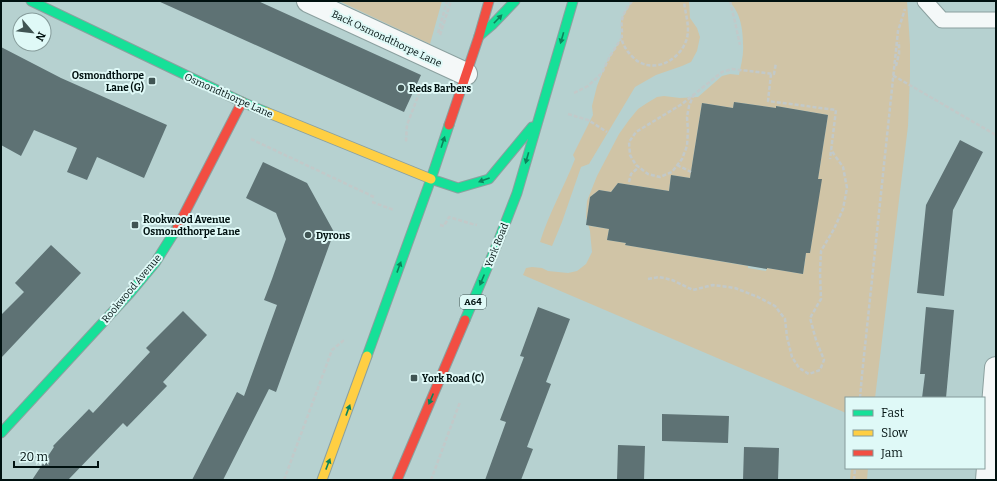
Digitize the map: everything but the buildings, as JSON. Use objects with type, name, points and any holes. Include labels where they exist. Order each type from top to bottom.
[{"type":"main road","name":"Osmondthorpe Lane","points":[[31,1],[105,38],[242,102],[368,154],[458,188],[489,179],[538,120]]},
{"type":"main road","points":[[322,480],[431,179],[479,36],[489,1]]},
{"type":"main road","points":[[479,36],[515,1]]},
{"type":"main road","name":"York Road","points":[[397,480],[498,242],[517,193],[573,1]]},
{"type":"main road","name":"Rookwood Avenue","points":[[1,433],[130,293],[155,263],[178,227],[242,102]]},
{"type":"street","name":"Back Osmondthorpe Lane","points":[[308,1],[466,74]]},
{"type":"street","points":[[987,480],[996,370]]},
{"type":"lane","points":[[925,1],[942,20],[996,20]]},
{"type":"path","points":[[447,1],[438,31],[437,40],[451,1]]},
{"type":"path","points":[[632,1],[621,20],[621,39],[630,54],[639,62],[652,66],[665,64],[680,52],[684,45],[688,28],[684,1]]},
{"type":"path","points":[[730,1],[740,45]]},
{"type":"path","points":[[860,397],[898,32],[905,9]]},
{"type":"path","points":[[574,93],[588,86],[602,73],[610,56],[621,39]]},
{"type":"path","points":[[776,63],[774,74],[771,74],[768,101],[836,110],[830,160]]},
{"type":"path","points":[[694,94],[689,106],[687,118],[687,146],[682,159],[672,172],[660,177],[648,174],[636,165],[630,155],[629,142],[636,132],[682,104],[694,94],[722,72],[732,69],[771,74]]},
{"type":"path","points":[[894,76],[996,136]]},
{"type":"path","points":[[568,114],[588,120],[607,132]]},
{"type":"path","points":[[228,128],[374,197]]},
{"type":"path","points":[[648,279],[658,277],[672,280],[693,290],[713,285],[735,288],[758,297],[775,306],[785,319],[787,337],[792,357],[799,368],[809,374],[820,370],[824,360],[816,340],[810,318],[821,299],[821,251],[844,209],[847,188],[843,168],[831,150]]},
{"type":"path","points":[[677,165],[691,172]]},
{"type":"path","points":[[629,182],[631,174],[639,167]]},
{"type":"path","points":[[284,480],[332,350],[344,340]]},
{"type":"path","points":[[854,480],[855,469]]},
{"type":"shaded area","points":[[339,1],[442,1],[430,44]]},
{"type":"shaded area","points":[[632,1],[689,1],[690,18],[697,28],[700,37],[697,51],[691,62],[656,75],[635,87],[589,164],[581,167],[552,246],[540,242],[575,159],[573,155],[593,115],[592,106],[597,86],[606,64],[621,39],[621,20]]},
{"type":"shaded area","points":[[728,1],[907,1],[910,45],[908,126],[875,397],[845,397],[845,413],[523,275],[526,268],[542,268],[548,271],[568,273],[577,271],[586,264],[592,252],[590,231],[586,217],[587,201],[597,176],[619,134],[638,109],[657,97],[698,97],[722,76],[730,74],[739,75],[743,52],[742,32],[740,20],[735,9]],"holes":[[[734,102],[776,108],[776,106],[828,115],[818,179],[821,179],[810,253],[806,253],[803,274],[767,268],[766,271],[748,268],[748,266],[625,245],[626,243],[607,240],[609,229],[590,226],[587,219],[590,197],[599,190],[611,192],[618,183],[669,191],[671,175],[690,178],[702,103],[733,108]]]},
{"type":"shaded area","points":[[851,469],[868,469],[867,480],[850,480]]},
{"type":"traffic: fast","points":[[31,1],[242,102],[266,112]]},
{"type":"traffic: fast","points":[[479,36],[515,1]]},
{"type":"traffic: fast","points":[[465,320],[517,193],[573,1]]},
{"type":"traffic: fast","points":[[367,356],[449,125]]},
{"type":"traffic: fast","points":[[431,179],[458,188],[489,179],[532,127]]},
{"type":"traffic: fast","points":[[1,433],[130,293],[155,263],[177,228]]},
{"type":"traffic: slow","points":[[266,112],[431,179]]},
{"type":"traffic: slow","points":[[322,480],[367,356]]},
{"type":"traffic: jam","points":[[449,125],[479,36],[489,1]]},
{"type":"traffic: jam","points":[[177,228],[242,102]]},
{"type":"traffic: jam","points":[[397,480],[465,320]]},
{"type":"place","name":"Osmondthorpe Lane (G)","points":[[152,81]]},
{"type":"place","name":"Reds Barbers","points":[[401,88]]},
{"type":"place","name":"Rookwood Avenue Osmondthorpe Lane","points":[[135,225]]},
{"type":"place","name":"Dyrons","points":[[308,235]]},
{"type":"place","name":"York Road (C)","points":[[414,378]]}]
